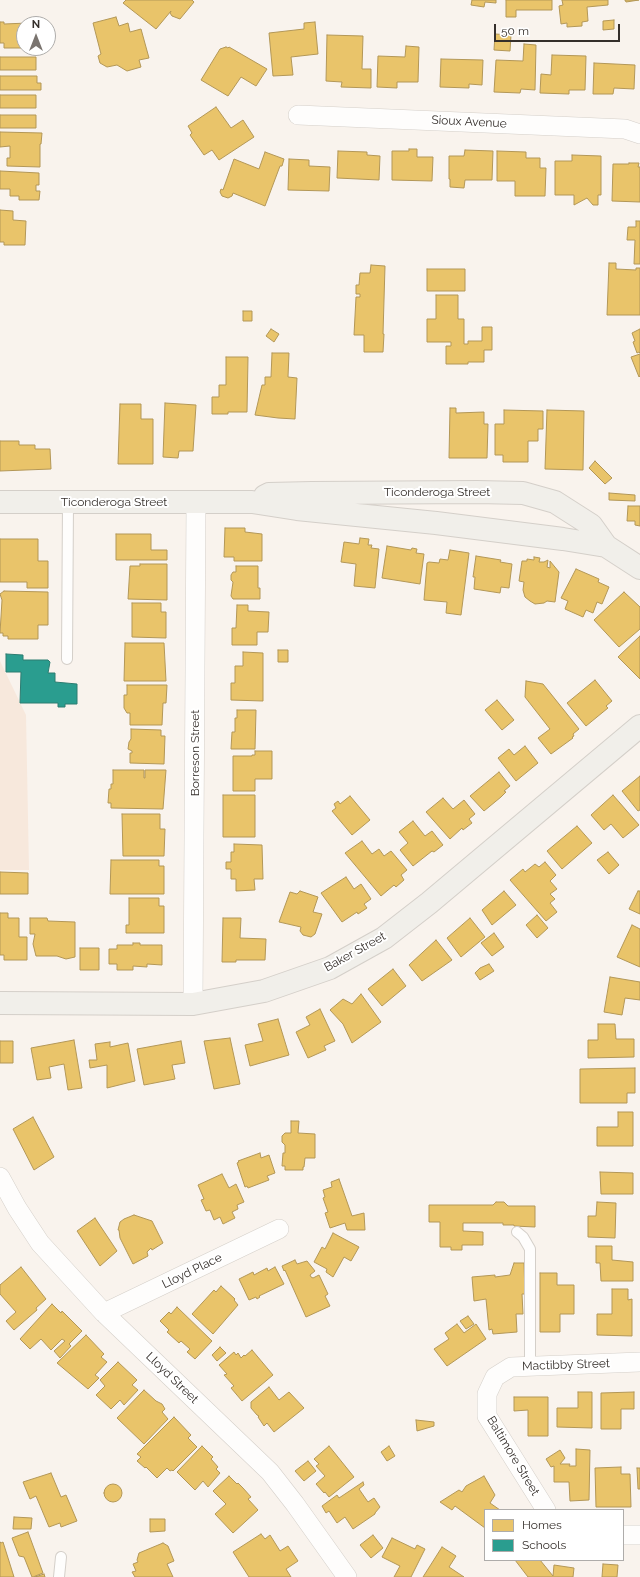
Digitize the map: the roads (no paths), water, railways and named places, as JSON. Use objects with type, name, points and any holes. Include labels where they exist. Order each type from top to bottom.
[{"type":"street","name":"Sioux Avenue","points":[[298,115],[624,129],[640,134]]},
{"type":"street","name":"Ticonderoga Street","points":[[252,502],[269,494],[523,493],[555,502],[591,525],[606,546],[640,568]]},
{"type":"street","name":"Ticonderoga Street","points":[[0,502],[252,502],[297,509],[468,527],[606,546]]},
{"type":"street","name":"Borreson Street","points":[[193,1004],[196,502]]},
{"type":"street","name":"Baker Street","points":[[0,1003],[193,1004],[264,991],[330,968],[384,938],[435,898],[640,726]]},
{"type":"street","name":"Lloyd Street","points":[[0,1177],[16,1208],[40,1243],[104,1313],[270,1472],[295,1504],[347,1577]]},
{"type":"street","name":"Lloyd Place","points":[[104,1313],[279,1229]]},
{"type":"street","name":"Mactibby Street","points":[[495,1377],[511,1367],[640,1362]]},
{"type":"street","name":"Baltimore Street","points":[[495,1377],[487,1394],[487,1416],[545,1509]]},
{"type":"street","points":[[624,1535],[640,1535]]},
{"type":"lane","points":[[67,659],[68,502]]},
{"type":"lane","points":[[517,1232],[523,1237],[530,1249],[530,1366]]},
{"type":"lane","points":[[59,1577],[62,1557]]}]
